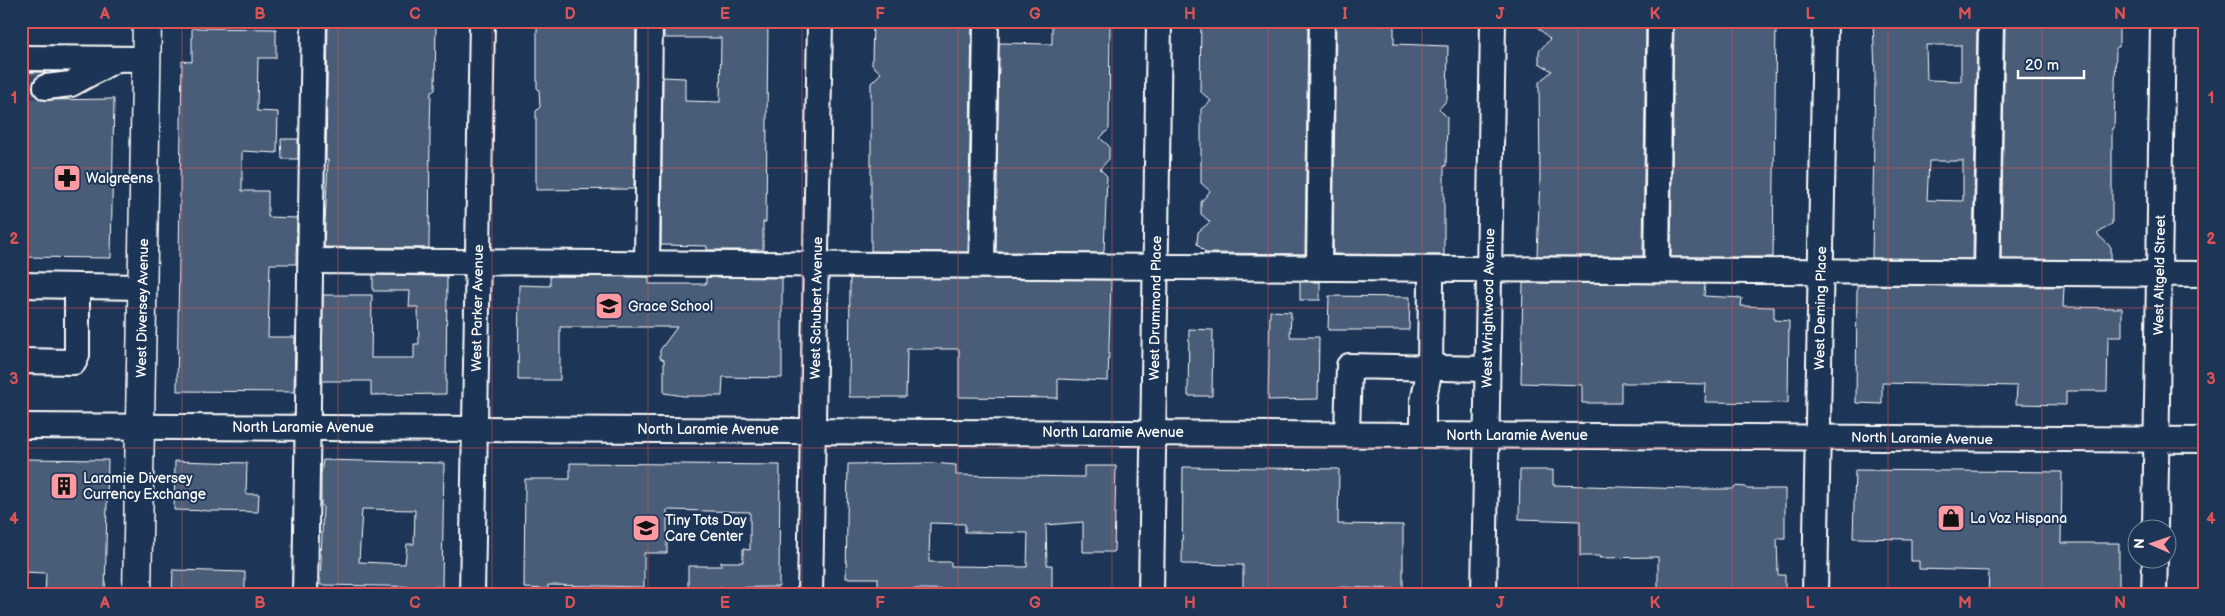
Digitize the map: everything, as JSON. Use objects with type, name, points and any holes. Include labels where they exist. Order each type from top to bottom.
[{"type":"main road","name":"West Diversey Avenue","points":[[137,595],[147,21]]},
{"type":"street","points":[[305,595],[314,21]]},
{"type":"street","name":"West Parker Avenue","points":[[472,595],[482,21]]},
{"type":"street","points":[[647,263],[650,21]]},
{"type":"street","name":"West Schubert Avenue","points":[[810,595],[820,21]]},
{"type":"street","points":[[982,265],[986,21]]},
{"type":"street","name":"West Drummond Place","points":[[1151,595],[1159,21]]},
{"type":"street","points":[[1319,267],[1322,21]]},
{"type":"street","name":"West Wrightwood Avenue","points":[[1484,595],[1493,21]]},
{"type":"street","points":[[1657,270],[1660,21]]},
{"type":"street","name":"West Deming Place","points":[[1815,595],[1824,21]]},
{"type":"street","points":[[1987,272],[1991,21]]},
{"type":"street","name":"West Altgeld Street","points":[[2155,518],[2164,21]]},
{"type":"street","points":[[21,58],[146,59]]},
{"type":"street","points":[[46,87],[71,84],[117,59]]},
{"type":"street","points":[[311,261],[2204,274]]},
{"type":"street","points":[[1422,434],[1422,402],[1430,368],[1431,283]]},
{"type":"street","points":[[21,285],[142,287]]},
{"type":"street","points":[[21,361],[74,362],[77,355],[77,286]]},
{"type":"street","points":[[1346,433],[1349,366],[1487,368]]},
{"type":"street","name":"North Laramie Avenue","points":[[21,426],[2204,440]]},
{"type":"street","points":[[2154,595],[2155,568]]},
{"type":"building","points":[[328,21],[436,21],[435,90],[431,92],[429,248],[324,247],[328,160],[326,160]]},
{"type":"building","points":[[537,21],[636,21],[634,189],[536,190],[536,111],[540,107],[539,90],[537,88]]},
{"type":"building","points":[[664,21],[768,21],[766,222],[763,222],[763,250],[707,250],[707,246],[661,245],[663,77],[685,78],[685,101],[720,102],[721,38],[664,38]]},
{"type":"building","points":[[873,21],[972,21],[968,252],[871,251],[871,83],[881,73],[872,65]]},
{"type":"building","points":[[1052,21],[1110,21],[1109,129],[1100,138],[1109,146],[1109,159],[1100,169],[1107,176],[1104,251],[1102,253],[996,252],[999,43],[1052,44]]},
{"type":"building","points":[[1201,21],[1308,21],[1305,254],[1206,253],[1197,244],[1198,232],[1210,222],[1201,214],[1201,202],[1210,191],[1201,183],[1201,109],[1211,101],[1200,91]]},
{"type":"building","points":[[1336,21],[1376,21],[1376,25],[1394,25],[1394,44],[1448,46],[1447,100],[1439,109],[1447,117],[1446,166],[1444,166],[1444,255],[1333,254]]},
{"type":"building","points":[[1531,21],[1646,21],[1643,256],[1537,256],[1540,177],[1539,82],[1552,71],[1539,63],[1539,51],[1550,39]]},
{"type":"building","points":[[1776,21],[1773,257],[1671,257],[1674,22]]},
{"type":"building","points":[[1873,21],[1926,21],[1926,26],[1977,26],[1973,259],[1872,258],[1875,73]],"holes":[[[1926,45],[1961,45],[1961,81],[1927,80]],[[1929,161],[1963,161],[1963,201],[1927,200]]]},
{"type":"building","points":[[2007,21],[2119,21],[2119,47],[2116,47],[2114,128],[2112,128],[2112,224],[2097,234],[2111,247],[2111,260],[2001,259],[2005,27],[2007,27]]},
{"type":"building","points":[[192,28],[276,29],[276,58],[258,58],[257,111],[278,112],[277,153],[242,151],[242,191],[268,191],[268,217],[297,218],[296,264],[270,264],[268,337],[295,337],[294,392],[177,391],[182,61],[192,62]]},
{"type":"building","name":"Walgreens","points":[[21,72],[46,72],[38,76],[33,82],[35,95],[41,100],[114,99],[111,258],[21,257]]},
{"type":"building","points":[[281,139],[298,139],[298,159],[282,159]]},
{"type":"building","points":[[373,275],[447,276],[446,394],[371,395],[371,381],[322,381],[323,295],[372,295],[371,358],[414,358],[414,344],[419,344],[418,307],[409,307],[410,291],[373,291]]},
{"type":"building","points":[[550,276],[649,277],[649,284],[706,284],[706,277],[782,278],[782,378],[723,377],[722,396],[684,396],[664,393],[664,360],[660,358],[660,350],[677,327],[560,327],[560,380],[518,380],[519,285],[550,286]]},
{"type":"building","points":[[850,278],[1111,280],[1108,381],[1058,379],[1058,398],[959,397],[959,349],[907,349],[906,397],[849,397]]},
{"type":"building","points":[[1300,282],[1320,282],[1320,300],[1300,300]]},
{"type":"building","points":[[1523,283],[1705,284],[1704,296],[1742,298],[1741,306],[1774,307],[1774,320],[1789,321],[1788,403],[1705,402],[1706,384],[1621,383],[1621,403],[1582,403],[1582,385],[1521,383]]},
{"type":"building","points":[[1857,285],[2064,287],[2063,307],[2122,308],[2122,337],[2108,337],[2107,391],[2066,391],[2066,405],[2016,404],[2017,386],[1882,383],[1882,404],[1856,403]]},
{"type":"building","points":[[1329,296],[1410,297],[1409,330],[1328,330]]},
{"type":"building","points":[[1270,311],[1291,312],[1290,337],[1319,337],[1318,399],[1268,400]]},
{"type":"building","points":[[1189,329],[1213,330],[1212,396],[1188,396]]},
{"type":"building","points":[[21,459],[108,460],[105,595],[45,595],[46,573],[21,572]]},
{"type":"building","points":[[323,460],[444,463],[442,587],[320,585],[323,506],[321,506]],"holes":[[[362,509],[415,510],[414,544],[407,544],[405,564],[359,562]]]},
{"type":"building","points":[[175,461],[247,463],[246,494],[259,494],[258,512],[174,510]]},
{"type":"building","points":[[570,463],[780,465],[779,587],[688,588],[688,566],[721,566],[721,562],[743,562],[743,549],[750,550],[750,512],[667,510],[667,553],[644,553],[644,587],[548,585],[548,589],[524,588],[525,479],[570,479]]},
{"type":"building","points":[[933,463],[956,465],[956,475],[1084,477],[1084,466],[1116,466],[1114,552],[1083,552],[1083,522],[1046,525],[1047,565],[1052,565],[1052,592],[878,588],[878,578],[846,578],[848,464]],"holes":[[[930,523],[965,524],[965,532],[1028,533],[1027,567],[951,566],[951,562],[929,562]]]},
{"type":"building","points":[[1183,467],[1339,469],[1338,524],[1403,525],[1403,589],[1336,587],[1336,590],[1243,589],[1243,565],[1182,564]]},
{"type":"building","points":[[1520,470],[1553,470],[1553,485],[1690,489],[1733,489],[1735,486],[1746,487],[1747,489],[1785,489],[1785,538],[1777,538],[1778,575],[1785,575],[1785,595],[1715,591],[1658,593],[1658,557],[1599,558],[1600,556],[1580,556],[1580,521],[1519,519]]},
{"type":"building","points":[[1855,470],[2062,472],[2061,543],[2119,543],[2119,594],[1988,595],[1989,571],[1919,569],[1919,561],[1911,561],[1911,539],[1853,538]]},
{"type":"building","points":[[173,570],[245,572],[245,595],[172,595]]},
{"type":"tunnel","points":[[21,87],[46,87]]},
{"type":"place","name":"Walgreens","points":[[67,178]]},
{"type":"place","name":"Grace School","points":[[609,306]]},
{"type":"place","name":"Laramie Diversey Currency Exchange","points":[[64,486]]},
{"type":"place","name":"La Voz Hispana","points":[[1951,518]]},
{"type":"place","name":"Tiny Tots Day Care Center","points":[[646,528]]}]
